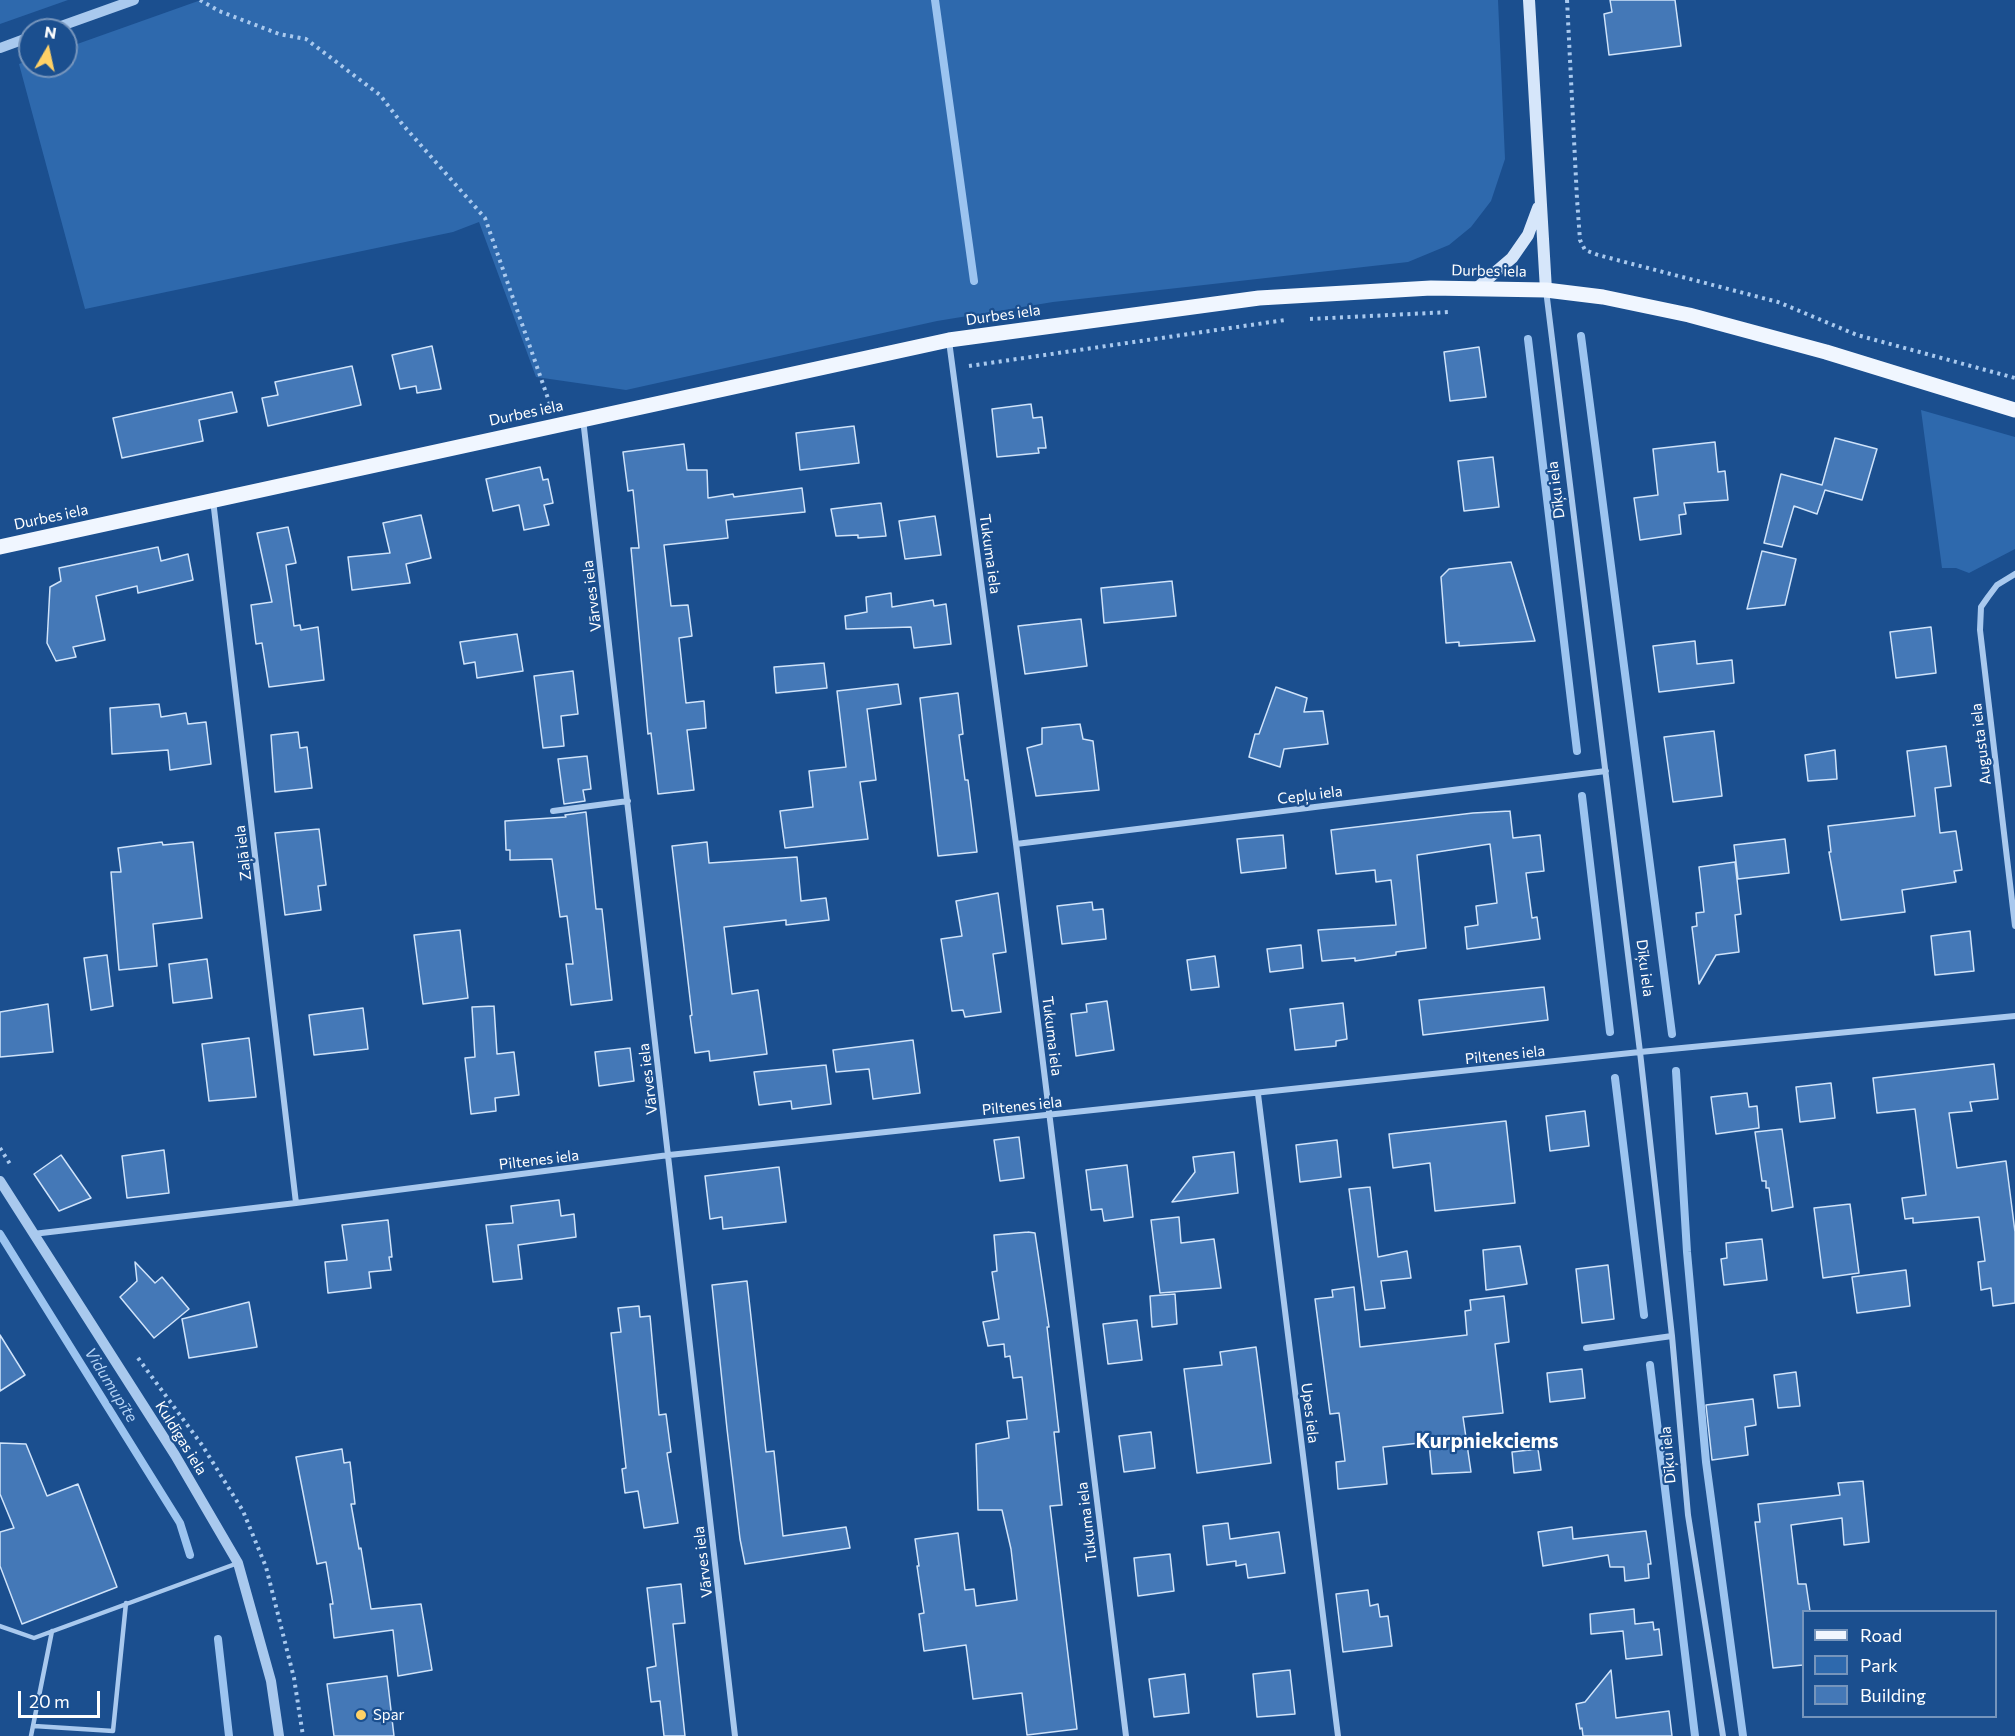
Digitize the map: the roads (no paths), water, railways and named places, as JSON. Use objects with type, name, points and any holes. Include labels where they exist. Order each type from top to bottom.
[{"type":"main road","name":"Dīķu iela","points":[[1529,0],[1546,290]]},
{"type":"main road","name":"Dīķu iela","points":[[1477,288],[1512,258],[1528,235],[1540,204]]},
{"type":"main road","name":"Durbes iela","points":[[0,546],[950,340],[1259,298],[1431,288],[1546,290],[1603,297],[1689,315],[1826,352],[2015,410]]},
{"type":"street","points":[[78,20],[134,0]]},
{"type":"street","points":[[0,48],[18,41]]},
{"type":"street","name":"Dīķu iela","points":[[1546,290],[1640,1052],[1672,1336],[1688,1515],[1723,1736]]},
{"type":"street","name":"Tukuma iela","points":[[950,340],[1016,844],[1126,1736]]},
{"type":"street","name":"Vārves iela","points":[[583,419],[735,1736]]},
{"type":"street","name":"Zaļā iela","points":[[213,500],[296,1203]]},
{"type":"street","name":"Augusta iela","points":[[2015,574],[1997,585],[1981,607],[1980,630],[2015,926]]},
{"type":"street","name":"Cepļu iela","points":[[1016,844],[1606,771]]},
{"type":"street","points":[[553,811],[628,801]]},
{"type":"street","name":"Piltenes iela","points":[[33,1234],[669,1155],[1640,1052],[2015,1016]]},
{"type":"street","name":"Upes iela","points":[[1258,1094],[1338,1736]]},
{"type":"street","name":"Kuldīgas iela","points":[[0,1181],[175,1455],[238,1563],[271,1681],[279,1736]]},
{"type":"street","points":[[1586,1348],[1672,1336]]},
{"type":"lane","points":[[0,1626],[34,1638],[238,1563]]},
{"type":"lane","points":[[33,1726],[113,1731],[126,1603]]},
{"type":"lane","points":[[32,1736],[52,1631]]},
{"type":"waterway","points":[[935,0],[974,281]]},
{"type":"waterway","points":[[1581,336],[1672,1034]]},
{"type":"waterway","points":[[1528,339],[1577,751]]},
{"type":"waterway","points":[[1582,796],[1610,1032]]},
{"type":"waterway","points":[[1676,1071],[1687,1252],[1706,1462],[1743,1736]]},
{"type":"waterway","points":[[1615,1078],[1644,1315]]},
{"type":"waterway","name":"Vidumupīte","points":[[0,1234],[180,1523],[190,1555]]},
{"type":"waterway","points":[[1650,1365],[1695,1736]]},
{"type":"waterway","name":"Vidumupīte","points":[[218,1639],[229,1736]]},
{"type":"place","name":"Spar","points":[[361,1715]]},
{"type":"district","name":"Kurpniekciems","points":[[1487,1441]]}]
